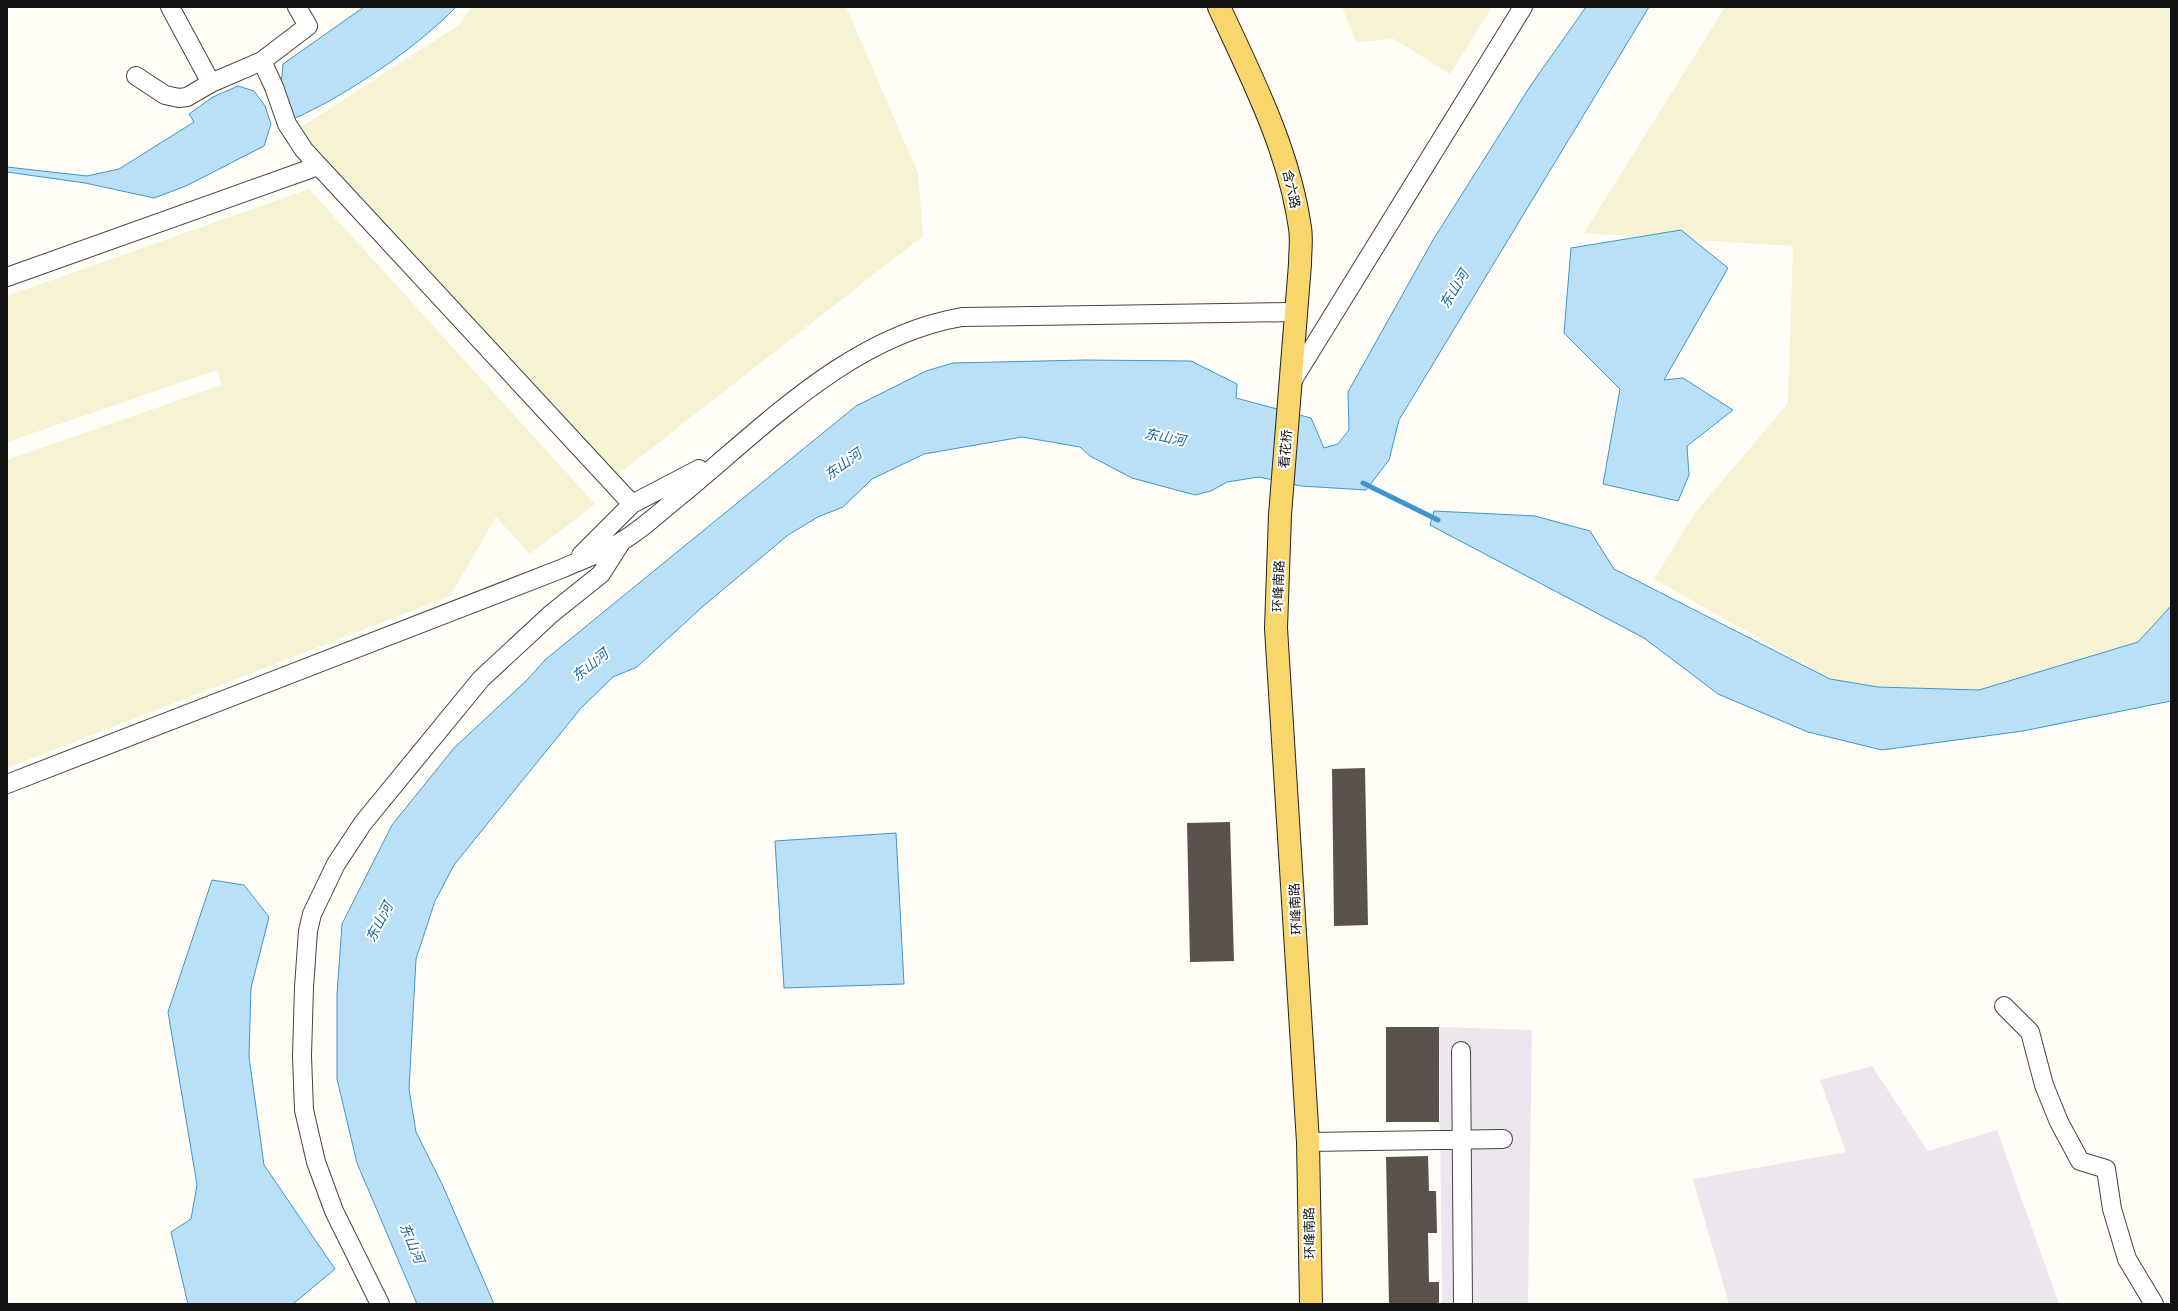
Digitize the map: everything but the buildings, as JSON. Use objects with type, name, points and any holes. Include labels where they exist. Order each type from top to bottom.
[{"type":"main road","name":"含六路","points":[[1219,7],[1281,149],[1294,195],[1300,229],[1300,264],[1295,312],[1291,383]]},
{"type":"main road","name":"看花桥","points":[[1280,515],[1291,383]]},
{"type":"main road","name":"环峰南路","points":[[1280,515],[1276,628],[1308,1142],[1311,1304]]},
{"type":"street","points":[[170,7],[211,83]]},
{"type":"street","points":[[136,76],[164,95],[179,98],[187,97],[211,83],[262,61],[308,26],[297,7]]},
{"type":"street","points":[[1291,383],[1523,7]]},
{"type":"street","points":[[262,61],[274,87],[287,124],[304,150],[632,504]]},
{"type":"street","points":[[7,277],[318,166]]},
{"type":"street","points":[[7,784],[570,565],[622,541],[733,450],[838,368],[900,335],[935,321],[962,317],[1295,312]]},
{"type":"street","points":[[570,565],[632,504],[733,450]]},
{"type":"street","points":[[380,1304],[334,1211],[316,1162],[304,1110],[302,1056],[304,987],[308,931],[312,914],[336,864],[363,823],[481,679],[551,614],[601,574],[622,541]]},
{"type":"street","points":[[2004,1006],[2030,1032],[2044,1085],[2059,1122],[2080,1161],[2106,1169],[2112,1209],[2127,1259],[2154,1304]]},
{"type":"street","points":[[1461,1051],[1463,1304]]},
{"type":"street","points":[[1308,1142],[1503,1139]]},
{"type":"shaded area","points":[[472,7],[846,7],[918,173],[923,236],[616,476],[295,131],[459,25]]},
{"type":"shaded area","points":[[1342,7],[1492,7],[1450,74],[1394,39],[1356,42]]},
{"type":"shaded area","points":[[1725,7],[2171,7],[2171,633],[1979,690],[1878,687],[1830,679],[1654,579],[1695,513],[1788,403],[1793,246],[1584,233]]},
{"type":"shaded area","points":[[309,189],[595,504],[530,554],[496,517],[450,596],[7,768],[7,460],[222,385],[217,370],[7,442],[7,296]]},
{"type":"shaded area","points":[[1439,1027],[1532,1030],[1528,1304],[1442,1304]]},
{"type":"shaded area","points":[[1872,1066],[1928,1151],[1997,1130],[2059,1304],[1729,1304],[1693,1179],[1846,1152],[1820,1080]]},
{"type":"water","points":[[364,7],[456,7],[422,38],[379,70],[335,98],[293,119],[280,97],[283,64]]},
{"type":"water","name":"东山河","points":[[1586,7],[1649,7],[1399,420],[1389,460],[1366,490],[1301,486],[1259,477],[1227,482],[1211,491],[1195,495],[1132,478],[1090,456],[1080,447],[1022,437],[924,454],[872,479],[843,507],[818,517],[788,535],[701,608],[637,667],[613,677],[581,708],[454,865],[435,901],[416,959],[409,1089],[416,1132],[442,1184],[494,1304],[417,1304],[357,1163],[337,1079],[337,994],[342,924],[392,825],[454,748],[527,680],[546,659],[856,406],[926,371],[953,363],[1087,360],[1191,361],[1237,384],[1236,398],[1311,418],[1324,448],[1338,444],[1349,430],[1348,392],[1433,240],[1531,85]]},
{"type":"water","points":[[238,86],[254,91],[265,106],[271,124],[264,146],[186,186],[154,198],[85,183],[7,172],[7,167],[87,176],[119,169],[194,122],[189,114],[213,97]]},
{"type":"water","points":[[1681,230],[1728,268],[1664,380],[1683,378],[1733,410],[1687,446],[1689,475],[1678,501],[1603,484],[1620,389],[1564,333],[1571,248]]},
{"type":"water","points":[[1434,511],[1535,516],[1590,531],[1614,569],[1830,679],[1878,687],[1979,690],[2138,642],[2171,606],[2171,701],[2023,731],[1882,750],[1808,732],[1718,694],[1644,638],[1430,525]]},
{"type":"water","points":[[896,833],[904,984],[784,988],[775,841]]},
{"type":"water","points":[[212,880],[244,885],[269,917],[251,988],[249,1057],[264,1165],[335,1269],[293,1304],[188,1304],[171,1232],[191,1219],[197,1185],[168,1012]]},
{"type":"waterway","points":[[1363,483],[1438,520]]}]
